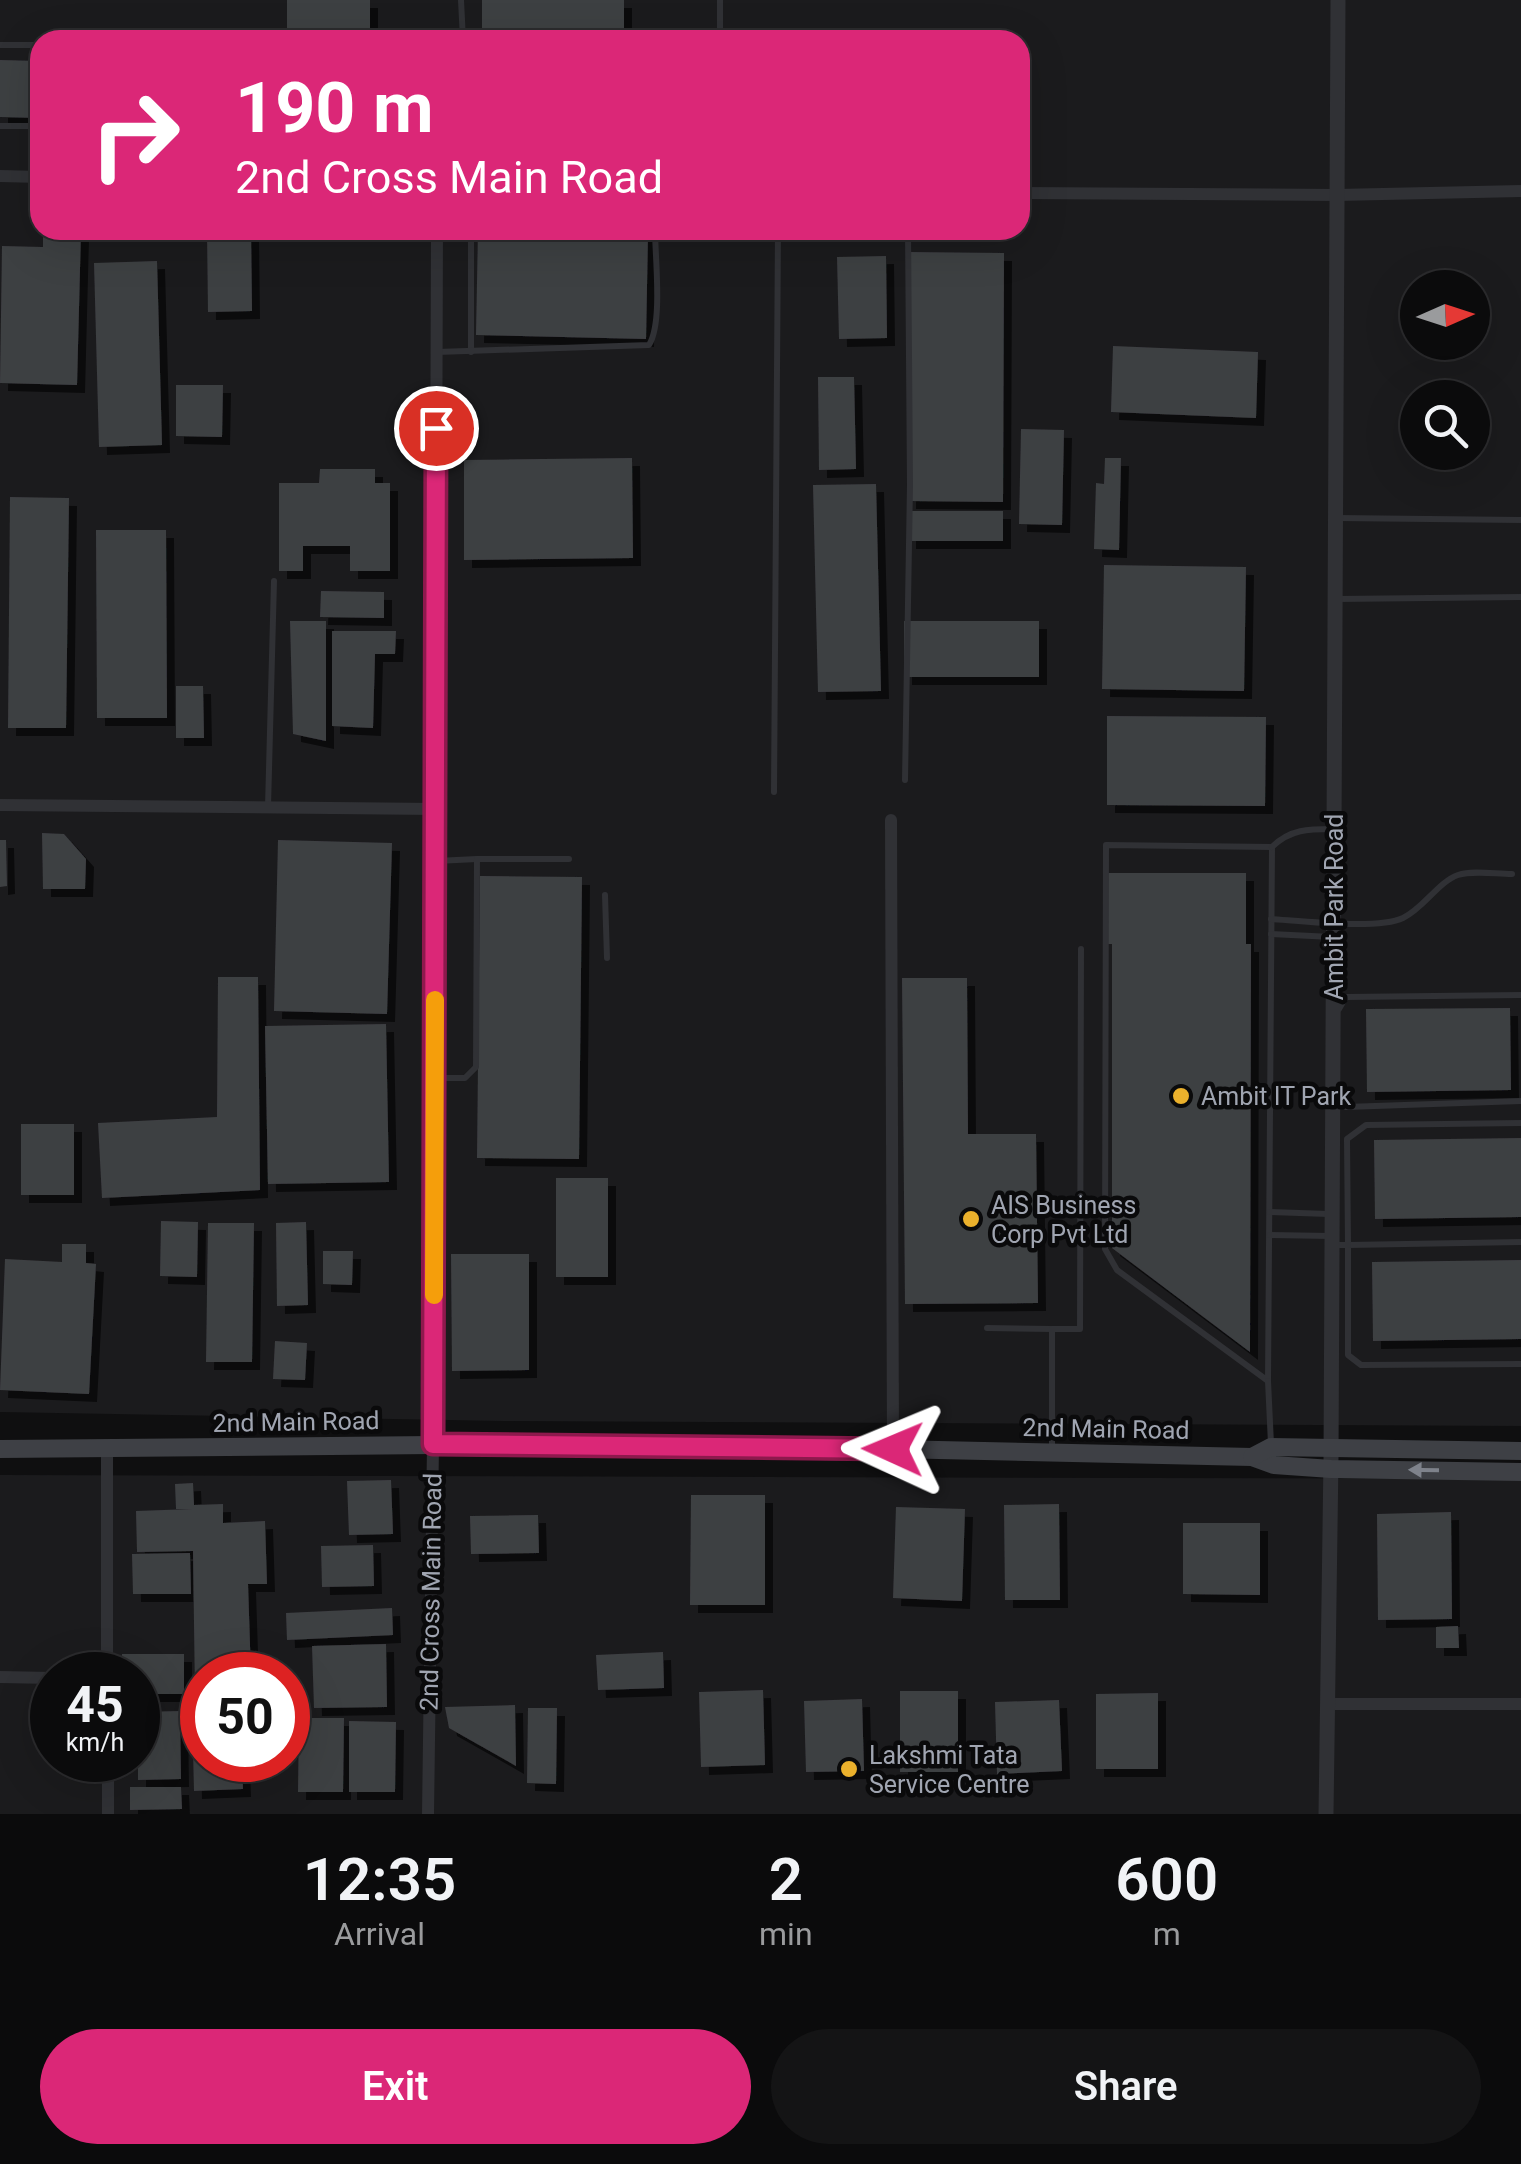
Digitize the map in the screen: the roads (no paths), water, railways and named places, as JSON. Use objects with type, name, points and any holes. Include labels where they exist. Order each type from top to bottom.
[{"type":"main road","name":"2nd Main Road","points":[[0,1449],[433,1444],[893,1449],[1252,1456],[1274,1465],[1331,1469],[1521,1472]]},
{"type":"main road","name":"2nd Main Road","points":[[1252,1456],[1271,1447],[1521,1451]]},
{"type":"street","name":"Ambit Park Road","points":[[1326,1814],[1337,1242],[1332,1214],[1336,1033],[1338,0]]},
{"type":"street","points":[[0,176],[30,178]]},
{"type":"street","points":[[1030,194],[1521,191]]},
{"type":"street","name":"2nd Cross Main Road","points":[[428,1814],[437,240]]},
{"type":"street","points":[[0,805],[436,809]]},
{"type":"street","points":[[891,820],[893,1449]]},
{"type":"street","points":[[107,1450],[107,1652]]},
{"type":"street","points":[[0,1677],[30,1678]]},
{"type":"street","points":[[1328,1704],[1521,1704]]},
{"type":"street","points":[[108,1782],[108,1814]]},
{"type":"lane","points":[[460,0],[462,30]]},
{"type":"lane","points":[[720,0],[720,30]]},
{"type":"lane","points":[[0,45],[30,46]]},
{"type":"lane","points":[[0,126],[30,126]]},
{"type":"lane","points":[[471,240],[472,352]]},
{"type":"lane","points":[[436,352],[648,344],[654,338],[655,240]]},
{"type":"lane","points":[[774,792],[778,240]]},
{"type":"lane","points":[[905,780],[910,485],[908,240]]},
{"type":"lane","points":[[1336,518],[1521,520]]},
{"type":"lane","points":[[268,808],[274,581]]},
{"type":"lane","points":[[1335,599],[1521,596]]},
{"type":"lane","points":[[1271,1447],[1268,1380],[1272,846],[1281,837],[1299,830],[1334,829]]},
{"type":"lane","points":[[1268,1380],[1117,1270],[1106,1249],[1106,845],[1272,846]]},
{"type":"lane","points":[[435,1078],[465,1078],[476,1067],[478,859]]},
{"type":"lane","points":[[436,861],[569,860]]},
{"type":"lane","points":[[1271,934],[1400,920],[1460,874],[1512,874]]},
{"type":"lane","points":[[606,895],[606,958]]},
{"type":"lane","points":[[1271,919],[1334,929]]},
{"type":"lane","points":[[987,1328],[1080,1329],[1081,949]]},
{"type":"lane","points":[[1336,1033],[1338,1012],[1346,997],[1521,995]]},
{"type":"lane","points":[[1335,1092],[1346,1107],[1521,1101]]},
{"type":"lane","points":[[1521,1123],[1366,1125],[1347,1140],[1337,1242],[1348,1354],[1361,1365],[1521,1364]]},
{"type":"lane","points":[[1270,1212],[1332,1214]]},
{"type":"lane","points":[[1270,1235],[1337,1242],[1521,1242]]},
{"type":"lane","points":[[1052,1329],[1052,1454]]},
{"type":"place","name":"Ambit IT Park","points":[[1181,1096]]},
{"type":"place","name":"AIS Business Corp Pvt Ltd","points":[[971,1219]]},
{"type":"place","name":"Lakshmi Tata Service Centre","points":[[849,1769]]}]
